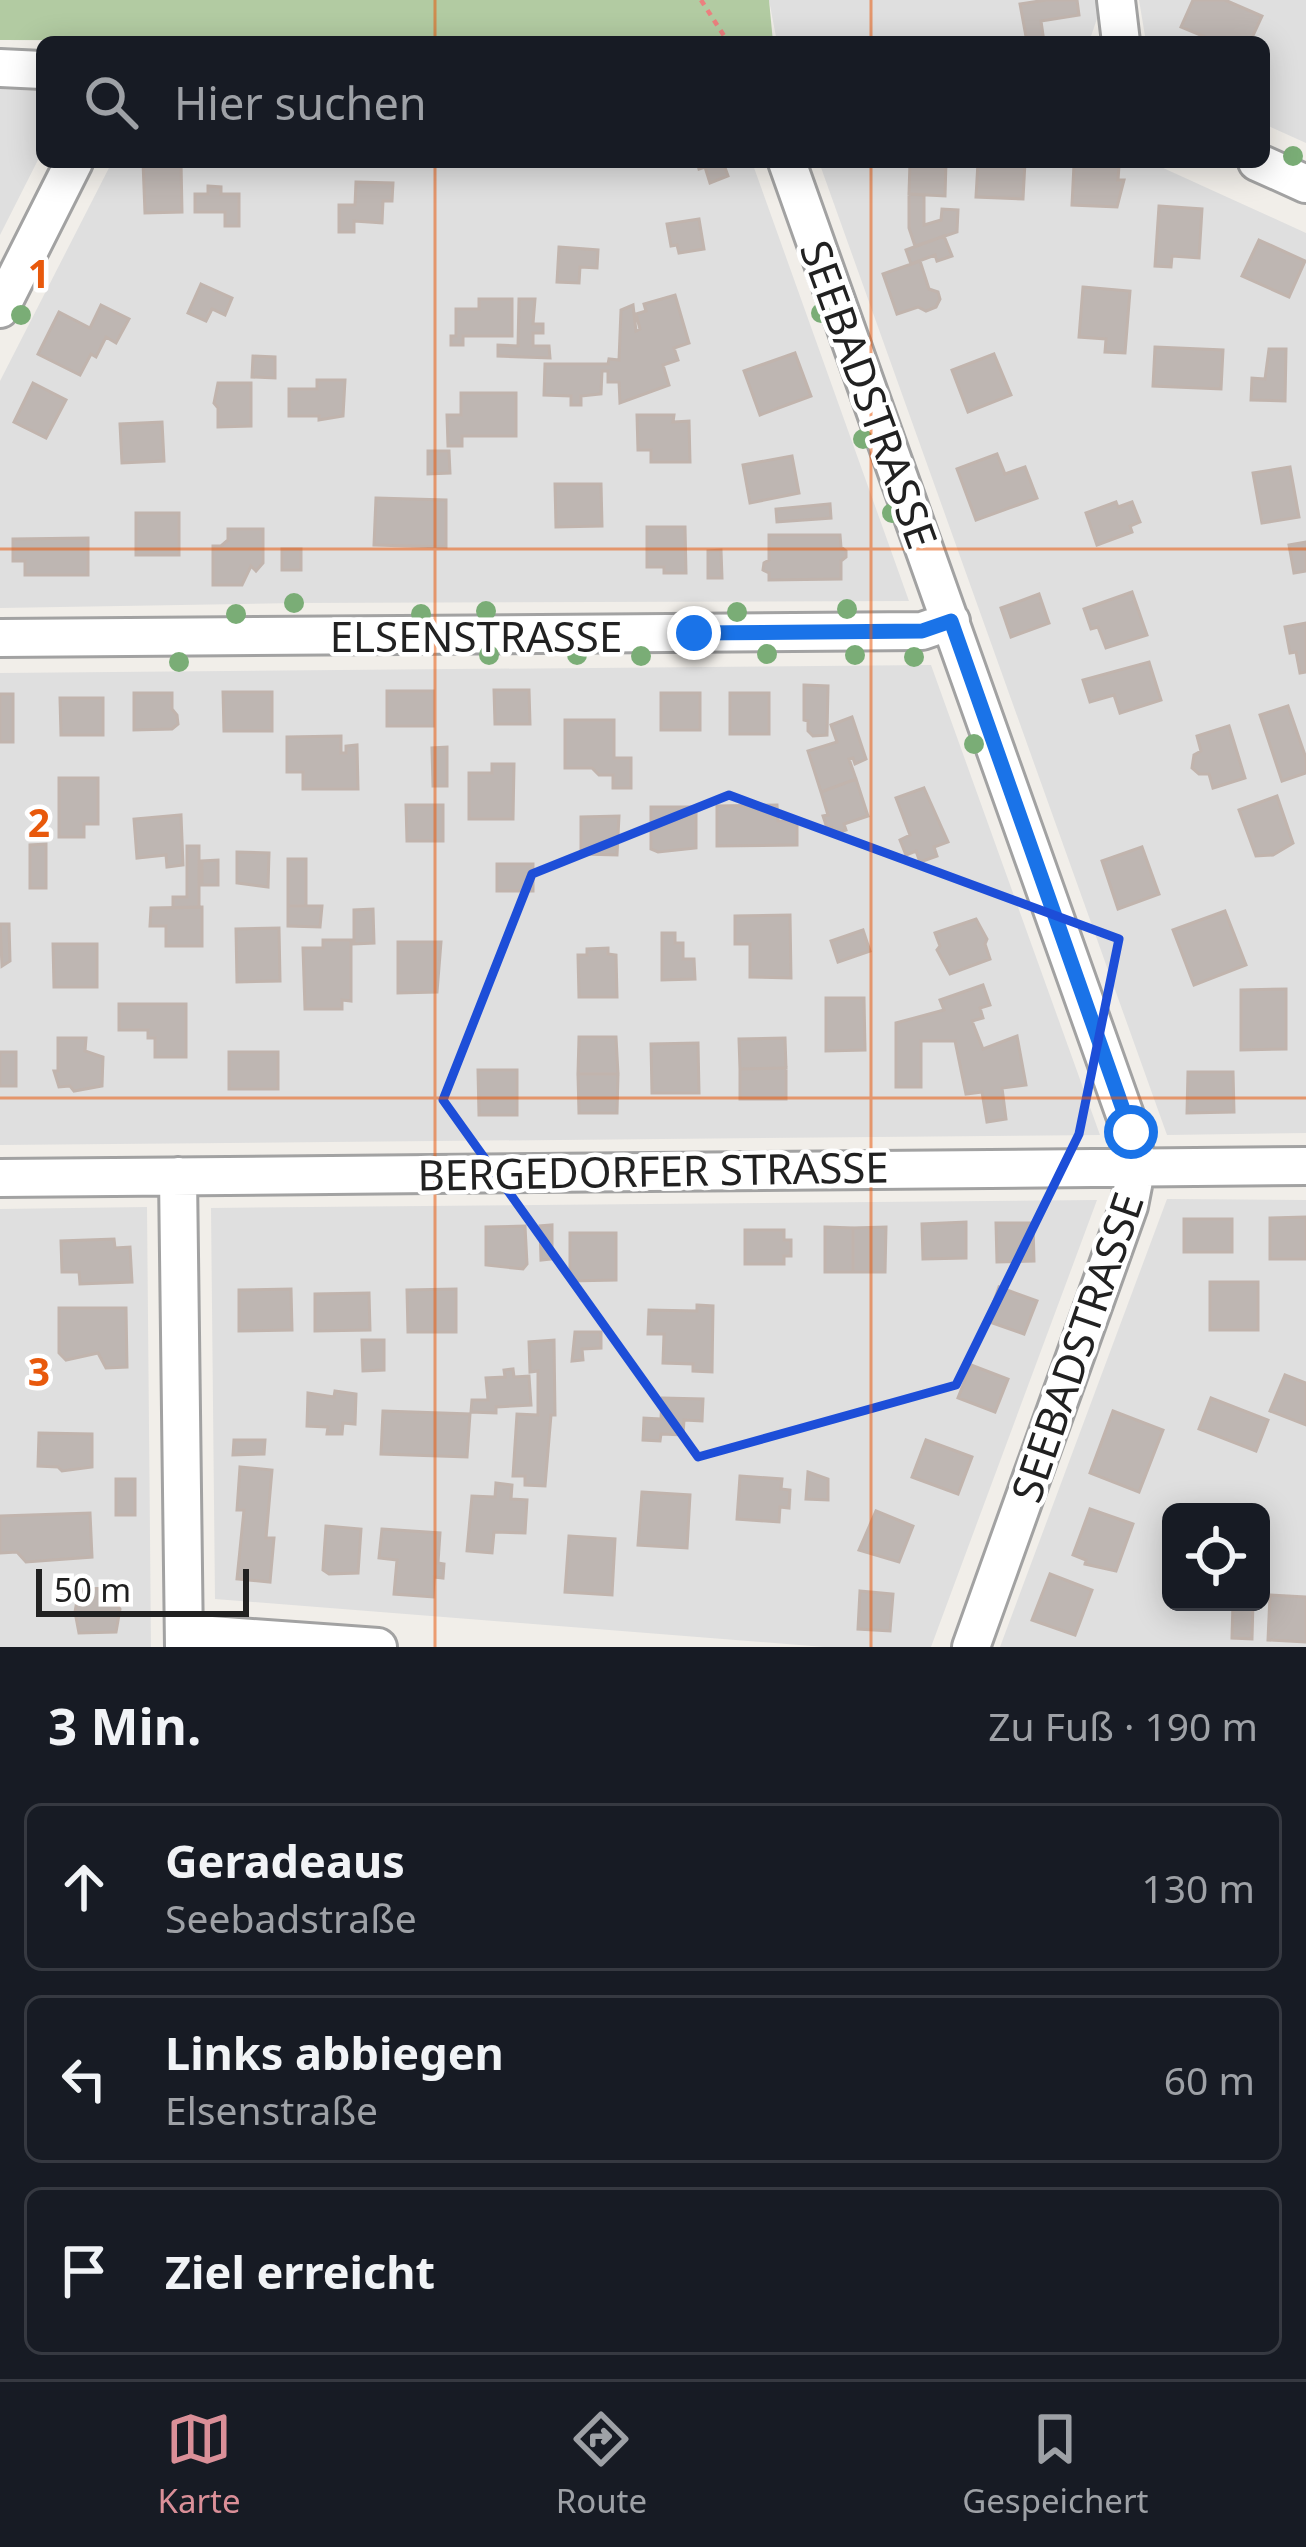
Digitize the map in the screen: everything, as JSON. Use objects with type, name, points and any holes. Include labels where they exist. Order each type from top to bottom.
[{"type":"street","points":[[1117,0],[1120,36]]},
{"type":"street","points":[[0,68],[36,70]]},
{"type":"street","points":[[0,309],[71,168]]},
{"type":"street","name":"SEEBADSTRASSE","points":[[789,168],[1131,1132],[1137,1165],[1129,1206],[970,1647]]},
{"type":"street","points":[[1270,168],[1306,184]]},
{"type":"street","name":"ELSENSTRASSE","points":[[0,638],[922,631],[951,621]]},
{"type":"street","name":"BERGEDORFER STRASSE","points":[[0,1178],[1306,1166]]},
{"type":"street","points":[[178,1176],[184,1640],[378,1647]]},
{"type":"path","points":[[701,0],[724,36]]},
{"type":"highlighted area","points":[[729,795],[1119,939],[1079,1134],[956,1385],[698,1457],[443,1100],[532,874]]},
{"type":"shaded area","points":[[769,0],[1097,0],[1099,13],[1091,36],[776,36]]},
{"type":"shaded area","points":[[1139,0],[1306,0],[1306,143],[1270,127],[1270,36],[1145,36]]},
{"type":"shaded area","points":[[0,89],[36,91],[36,164],[0,235]]},
{"type":"shaded area","points":[[109,168],[754,168],[909,601],[0,608],[0,381]]},
{"type":"shaded area","points":[[821,168],[1163,168],[1306,233],[1306,1133],[1167,1135]]},
{"type":"shaded area","points":[[931,665],[1100,1135],[0,1145],[0,673]]},
{"type":"shaded area","points":[[1167,1199],[1306,1200],[1306,1647],[1000,1647]]},
{"type":"shaded area","points":[[1097,1200],[931,1647],[824,1647],[215,1599],[211,1208]]},
{"type":"shaded area","points":[[147,1207],[151,1647],[0,1647],[0,1209]]},
{"type":"green space","points":[[0,0],[769,0],[772,36],[36,36],[36,40],[0,40]]},
{"type":"building","points":[[1077,0],[1079,15],[1041,21],[1043,36],[1026,36],[1020,4]]},
{"type":"building","points":[[1193,0],[1225,0],[1262,16],[1253,36],[1203,36],[1181,27]]},
{"type":"building","points":[[143,168],[181,168],[182,212],[145,213]]},
{"type":"building","points":[[705,168],[725,168],[728,176],[710,183]]},
{"type":"building","points":[[910,168],[946,168],[945,196],[909,194]]},
{"type":"building","points":[[978,168],[1025,168],[1023,199],[976,197]]},
{"type":"building","points":[[1074,168],[1119,168],[1118,180],[1124,180],[1117,207],[1072,205]]},
{"type":"building","points":[[356,182],[393,183],[392,201],[383,201],[382,223],[354,221],[354,232],[339,232],[339,205],[355,205]]},
{"type":"building","points":[[208,186],[221,187],[221,194],[239,194],[239,226],[225,226],[225,212],[195,212],[195,194],[208,194]]},
{"type":"building","points":[[909,194],[924,195],[924,225],[941,220],[942,209],[958,210],[957,232],[915,246],[909,228]]},
{"type":"building","points":[[1159,206],[1202,209],[1199,258],[1172,256],[1171,267],[1155,266]]},
{"type":"building","points":[[699,219],[704,249],[679,253],[677,245],[671,246],[667,224]]},
{"type":"building","points":[[944,236],[952,256],[937,261],[935,255],[911,264],[906,250]]},
{"type":"building","points":[[1259,240],[1305,261],[1289,297],[1242,276]]},
{"type":"building","points":[[559,247],[598,250],[597,268],[580,267],[579,283],[557,282]]},
{"type":"building","points":[[920,261],[929,289],[938,292],[940,299],[926,311],[918,307],[897,314],[883,274]]},
{"type":"building","points":[[201,284],[232,298],[225,315],[212,309],[206,321],[188,313]]},
{"type":"building","points":[[1083,287],[1130,291],[1125,353],[1105,352],[1106,339],[1079,337]]},
{"type":"building","points":[[675,295],[689,343],[674,348],[678,360],[663,365],[669,385],[620,403],[619,382],[608,382],[608,371],[602,371],[601,394],[581,396],[581,405],[571,405],[571,396],[544,395],[545,364],[619,360],[621,310],[633,305],[636,331],[640,329],[636,314],[646,311],[644,304]]},
{"type":"building","points":[[479,299],[512,299],[512,336],[463,336],[463,345],[451,345],[451,336],[456,336],[456,309],[479,309]]},
{"type":"building","points":[[519,299],[535,299],[533,324],[543,324],[543,333],[533,333],[533,346],[549,346],[550,358],[498,356],[498,345],[518,346]]},
{"type":"building","points":[[101,305],[129,319],[116,343],[106,337],[80,375],[38,354],[59,312],[90,328]]},
{"type":"building","points":[[1155,347],[1223,350],[1221,389],[1153,386]]},
{"type":"building","points":[[1269,349],[1286,349],[1285,401],[1251,400],[1252,378],[1265,379]]},
{"type":"building","points":[[795,353],[811,396],[760,415],[744,371]]},
{"type":"building","points":[[994,354],[1011,395],[968,412],[952,370]]},
{"type":"building","points":[[253,356],[275,357],[275,378],[252,377]]},
{"type":"building","points":[[317,380],[345,380],[343,416],[319,420],[319,416],[289,416],[289,389],[317,389]]},
{"type":"building","points":[[33,383],[66,400],[46,438],[14,422]]},
{"type":"building","points":[[218,383],[251,383],[251,426],[218,427],[214,403]]},
{"type":"building","points":[[461,393],[516,393],[516,436],[462,436],[462,446],[448,446],[447,415],[461,415]]},
{"type":"building","points":[[637,415],[674,415],[673,422],[689,421],[690,462],[651,462],[651,450],[638,450]]},
{"type":"building","points":[[162,422],[164,461],[122,463],[120,424]]},
{"type":"building","points":[[428,451],[449,451],[450,473],[428,474]]},
{"type":"building","points":[[997,454],[1005,474],[1025,467],[1037,498],[976,520],[957,469]]},
{"type":"building","points":[[792,456],[799,493],[750,503],[743,465]]},
{"type":"building","points":[[1290,467],[1299,517],[1262,523],[1253,473]]},
{"type":"building","points":[[555,484],[601,484],[602,526],[556,527]]},
{"type":"building","points":[[376,498],[446,500],[446,547],[374,545]]},
{"type":"building","points":[[1116,502],[1118,507],[1132,502],[1140,522],[1130,526],[1132,532],[1097,545],[1086,513]]},
{"type":"building","points":[[830,504],[831,518],[777,522],[776,509]]},
{"type":"building","points":[[136,513],[179,513],[179,555],[136,555]]},
{"type":"building","points":[[647,527],[685,527],[686,573],[647,567]]},
{"type":"building","points":[[228,529],[263,529],[263,563],[256,571],[251,566],[242,585],[213,585],[213,546],[228,540]]},
{"type":"building","points":[[769,535],[840,535],[846,551],[841,579],[769,580],[769,573],[763,570],[769,560]]},
{"type":"building","points":[[88,538],[88,575],[25,575],[25,561],[13,561],[13,539]]},
{"type":"building","points":[[1306,542],[1306,571],[1294,573],[1289,545]]},
{"type":"building","points":[[282,549],[301,549],[301,570],[282,570]]},
{"type":"building","points":[[721,550],[722,578],[708,578],[708,551]]},
{"type":"building","points":[[1132,592],[1147,635],[1106,648],[1098,627],[1091,629],[1084,609]]},
{"type":"building","points":[[1039,594],[1049,623],[1011,637],[1001,608]]},
{"type":"building","points":[[1306,623],[1306,672],[1300,673],[1285,627]]},
{"type":"building","points":[[1149,662],[1161,700],[1120,713],[1114,695],[1090,702],[1083,680]]},
{"type":"building","points":[[804,685],[828,686],[827,735],[813,736],[808,731]]},
{"type":"building","points":[[494,690],[529,690],[530,724],[495,724]]},
{"type":"building","points":[[387,691],[433,691],[433,726],[387,726]]},
{"type":"building","points":[[223,692],[272,692],[272,731],[224,731]]},
{"type":"building","points":[[134,693],[172,693],[178,724],[172,729],[134,730]]},
{"type":"building","points":[[661,693],[700,693],[700,730],[661,730]]},
{"type":"building","points":[[730,693],[769,693],[769,734],[730,734]]},
{"type":"building","points":[[0,694],[13,694],[13,742],[0,742]]},
{"type":"building","points":[[60,698],[103,698],[103,735],[61,735]]},
{"type":"building","points":[[1288,706],[1306,758],[1306,773],[1282,781],[1260,715]]},
{"type":"building","points":[[852,717],[866,759],[855,764],[849,759],[856,779],[821,792],[808,751],[837,742],[831,725]]},
{"type":"building","points":[[565,720],[614,720],[614,758],[631,758],[631,788],[613,788],[613,775],[599,775],[592,768],[565,768]]},
{"type":"building","points":[[1229,726],[1245,778],[1213,788],[1209,774],[1192,768],[1194,755],[1201,751],[1197,736]]},
{"type":"building","points":[[341,736],[341,753],[346,753],[346,746],[357,745],[358,789],[303,789],[303,772],[287,772],[287,737]]},
{"type":"building","points":[[447,747],[447,786],[433,786],[432,748]]},
{"type":"building","points":[[492,764],[514,764],[513,819],[469,819],[469,773],[492,773]]},
{"type":"building","points":[[59,778],[98,778],[98,824],[84,824],[84,837],[59,837]]},
{"type":"building","points":[[856,779],[868,816],[844,824],[846,830],[834,834],[823,816],[828,815],[821,792]]},
{"type":"building","points":[[924,788],[948,842],[934,847],[937,856],[920,862],[916,851],[906,855],[900,840],[910,835],[896,798]]},
{"type":"building","points":[[1277,796],[1293,843],[1273,855],[1256,856],[1239,810]]},
{"type":"building","points":[[406,805],[443,805],[443,841],[407,841]]},
{"type":"building","points":[[777,805],[778,821],[797,821],[797,845],[717,846],[717,806]]},
{"type":"building","points":[[651,807],[696,807],[696,848],[651,849]]},
{"type":"building","points":[[181,815],[183,865],[167,867],[166,855],[137,858],[134,819]]},
{"type":"building","points":[[619,816],[617,855],[581,854],[581,817]]},
{"type":"building","points":[[46,844],[46,888],[30,888],[30,845]]},
{"type":"building","points":[[187,846],[199,846],[199,907],[173,908],[173,897],[187,897]]},
{"type":"building","points":[[1142,847],[1159,894],[1118,909],[1102,861]]},
{"type":"building","points":[[237,852],[269,853],[268,887],[237,883]]},
{"type":"building","points":[[288,859],[306,859],[306,906],[288,906]]},
{"type":"building","points":[[218,860],[218,885],[202,885],[202,861]]},
{"type":"building","points":[[497,864],[533,864],[533,891],[497,891]]},
{"type":"building","points":[[288,906],[322,906],[320,927],[288,926]]},
{"type":"building","points":[[202,907],[202,946],[166,946],[166,926],[150,926],[151,908]]},
{"type":"building","points":[[373,909],[374,943],[354,944],[354,910]]},
{"type":"building","points":[[1225,911],[1246,965],[1194,985],[1173,930]]},
{"type":"building","points":[[790,915],[791,978],[750,977],[750,944],[735,944],[735,916]]},
{"type":"building","points":[[976,919],[987,939],[990,959],[950,974],[937,950],[935,933]]},
{"type":"building","points":[[0,924],[9,924],[10,961],[2,966]]},
{"type":"building","points":[[279,928],[280,981],[237,982],[236,929]]},
{"type":"building","points":[[863,930],[870,951],[838,962],[831,941]]},
{"type":"building","points":[[662,933],[675,933],[675,943],[683,943],[683,959],[694,959],[695,979],[662,980]]},
{"type":"building","points":[[323,940],[351,940],[351,1001],[342,1000],[342,1009],[305,1009],[303,948],[323,948]]},
{"type":"building","points":[[398,942],[441,942],[437,992],[398,993]]},
{"type":"building","points":[[53,944],[97,944],[97,987],[54,987]]},
{"type":"building","points":[[608,948],[608,954],[616,955],[617,997],[579,997],[578,955],[587,955],[587,949]]},
{"type":"building","points":[[983,985],[990,1005],[980,1008],[983,1018],[972,1021],[983,1049],[1017,1036],[1026,1085],[1002,1088],[1006,1119],[987,1122],[982,1092],[966,1094],[955,1041],[921,1041],[921,1087],[896,1087],[896,1023],[944,1010],[940,1000]]},
{"type":"building","points":[[1286,989],[1286,1049],[1241,1050],[1241,990]]},
{"type":"building","points":[[826,998],[864,998],[865,1050],[826,1051]]},
{"type":"building","points":[[119,1004],[186,1004],[186,1057],[155,1057],[155,1038],[148,1038],[148,1030],[119,1030]]},
{"type":"building","points":[[579,1037],[616,1037],[618,1074],[578,1074]]},
{"type":"building","points":[[58,1038],[86,1038],[85,1051],[103,1057],[102,1086],[74,1091],[70,1086],[59,1087],[54,1071],[58,1071]]},
{"type":"building","points":[[785,1038],[786,1068],[740,1069],[739,1039]]},
{"type":"building","points":[[698,1043],[699,1093],[652,1093],[651,1044]]},
{"type":"building","points":[[0,1052],[16,1052],[16,1086],[0,1086]]},
{"type":"building","points":[[229,1052],[278,1052],[278,1089],[229,1089]]},
{"type":"building","points":[[786,1068],[786,1099],[740,1099],[740,1069]]},
{"type":"building","points":[[478,1070],[517,1070],[517,1115],[479,1115]]},
{"type":"building","points":[[1188,1072],[1233,1072],[1234,1112],[1187,1113]]},
{"type":"building","points":[[578,1074],[618,1074],[617,1113],[579,1113]]},
{"type":"building","points":[[1306,1217],[1306,1259],[1270,1259],[1270,1218]]},
{"type":"building","points":[[1184,1219],[1232,1219],[1232,1252],[1184,1252]]},
{"type":"building","points":[[966,1222],[966,1258],[923,1259],[922,1224]]},
{"type":"building","points":[[996,1223],[1033,1223],[1034,1261],[997,1262]]},
{"type":"building","points":[[552,1225],[552,1259],[541,1260],[540,1226]]},
{"type":"building","points":[[525,1226],[527,1264],[523,1269],[486,1265],[486,1227]]},
{"type":"building","points":[[825,1227],[853,1228],[853,1272],[825,1272]]},
{"type":"building","points":[[886,1227],[885,1272],[853,1272],[853,1228]]},
{"type":"building","points":[[745,1230],[784,1230],[784,1240],[791,1240],[791,1256],[784,1256],[784,1264],[745,1264]]},
{"type":"building","points":[[570,1233],[616,1233],[616,1280],[570,1281]]},
{"type":"building","points":[[114,1239],[115,1248],[130,1247],[132,1282],[80,1284],[79,1272],[62,1272],[61,1241]]},
{"type":"building","points":[[1210,1282],[1258,1282],[1258,1330],[1210,1330]]},
{"type":"building","points":[[999,1287],[1037,1301],[1024,1334],[987,1321]]},
{"type":"building","points":[[291,1289],[292,1330],[239,1331],[239,1290]]},
{"type":"building","points":[[456,1289],[456,1332],[408,1332],[407,1290]]},
{"type":"building","points":[[369,1293],[370,1330],[315,1331],[315,1294]]},
{"type":"building","points":[[697,1305],[713,1306],[712,1372],[693,1371],[693,1364],[663,1363],[664,1334],[648,1334],[649,1310],[697,1311]]},
{"type":"building","points":[[59,1308],[126,1308],[127,1367],[106,1368],[98,1353],[66,1360],[59,1353]]},
{"type":"building","points":[[575,1332],[601,1332],[601,1348],[582,1349],[583,1360],[572,1361]]},
{"type":"building","points":[[362,1340],[384,1340],[384,1370],[363,1371]]},
{"type":"building","points":[[554,1340],[555,1415],[551,1415],[545,1486],[525,1485],[525,1476],[513,1476],[517,1414],[538,1415],[538,1371],[530,1372],[529,1342]]},
{"type":"building","points":[[971,1365],[1008,1379],[995,1412],[958,1398]]},
{"type":"building","points":[[513,1369],[514,1377],[529,1376],[531,1405],[496,1407],[496,1413],[471,1412],[472,1400],[488,1400],[486,1378],[505,1377],[504,1370]]},
{"type":"building","points":[[1285,1375],[1306,1383],[1306,1425],[1270,1411]]},
{"type":"building","points":[[335,1391],[356,1394],[355,1424],[343,1423],[342,1434],[327,1434],[328,1427],[307,1426],[308,1393],[334,1397]]},
{"type":"building","points":[[662,1398],[703,1399],[702,1421],[684,1420],[683,1435],[661,1434],[660,1441],[643,1440],[644,1418],[661,1419]]},
{"type":"building","points":[[1211,1398],[1268,1420],[1256,1451],[1199,1429]]},
{"type":"building","points":[[383,1411],[470,1414],[467,1457],[381,1454]]},
{"type":"building","points":[[1113,1411],[1163,1430],[1139,1492],[1090,1473]]},
{"type":"building","points":[[39,1433],[92,1434],[92,1467],[62,1471],[38,1466]]},
{"type":"building","points":[[234,1440],[265,1440],[264,1454],[233,1455]]},
{"type":"building","points":[[926,1440],[972,1457],[958,1494],[912,1477]]},
{"type":"building","points":[[240,1467],[272,1470],[266,1538],[274,1538],[270,1582],[237,1579],[244,1510],[237,1510]]},
{"type":"building","points":[[808,1472],[828,1479],[828,1500],[806,1499]]},
{"type":"building","points":[[740,1476],[782,1479],[781,1489],[790,1490],[789,1508],[780,1507],[779,1522],[737,1519]]},
{"type":"building","points":[[116,1479],[135,1479],[135,1515],[116,1515]]},
{"type":"building","points":[[496,1483],[512,1485],[511,1499],[527,1500],[525,1533],[494,1532],[492,1553],[467,1551],[472,1496],[495,1497]]},
{"type":"building","points":[[642,1492],[690,1495],[687,1548],[638,1545]]},
{"type":"building","points":[[1090,1509],[1133,1524],[1116,1571],[1085,1564],[1086,1560],[1073,1555]]},
{"type":"building","points":[[876,1511],[913,1526],[899,1562],[859,1550]]},
{"type":"building","points":[[90,1513],[92,1557],[26,1562],[17,1552],[0,1553],[0,1516]]},
{"type":"building","points":[[326,1526],[361,1529],[358,1573],[323,1570]]},
{"type":"building","points":[[382,1529],[440,1533],[438,1563],[444,1564],[443,1578],[434,1577],[433,1597],[394,1594],[397,1560],[379,1558]]},
{"type":"building","points":[[569,1536],[615,1539],[612,1595],[565,1592]]},
{"type":"building","points":[[1050,1574],[1092,1590],[1075,1635],[1032,1620]]},
{"type":"building","points":[[116,1588],[120,1609],[116,1632],[79,1633],[75,1612],[79,1589]]},
{"type":"building","points":[[860,1591],[893,1594],[890,1631],[858,1629]]},
{"type":"building","points":[[1270,1595],[1306,1597],[1306,1642],[1268,1640]]},
{"type":"building","points":[[1233,1611],[1253,1611],[1252,1639],[1232,1638]]},
{"type":"route","points":[[694,633],[922,631],[951,621],[1131,1132]]}]
